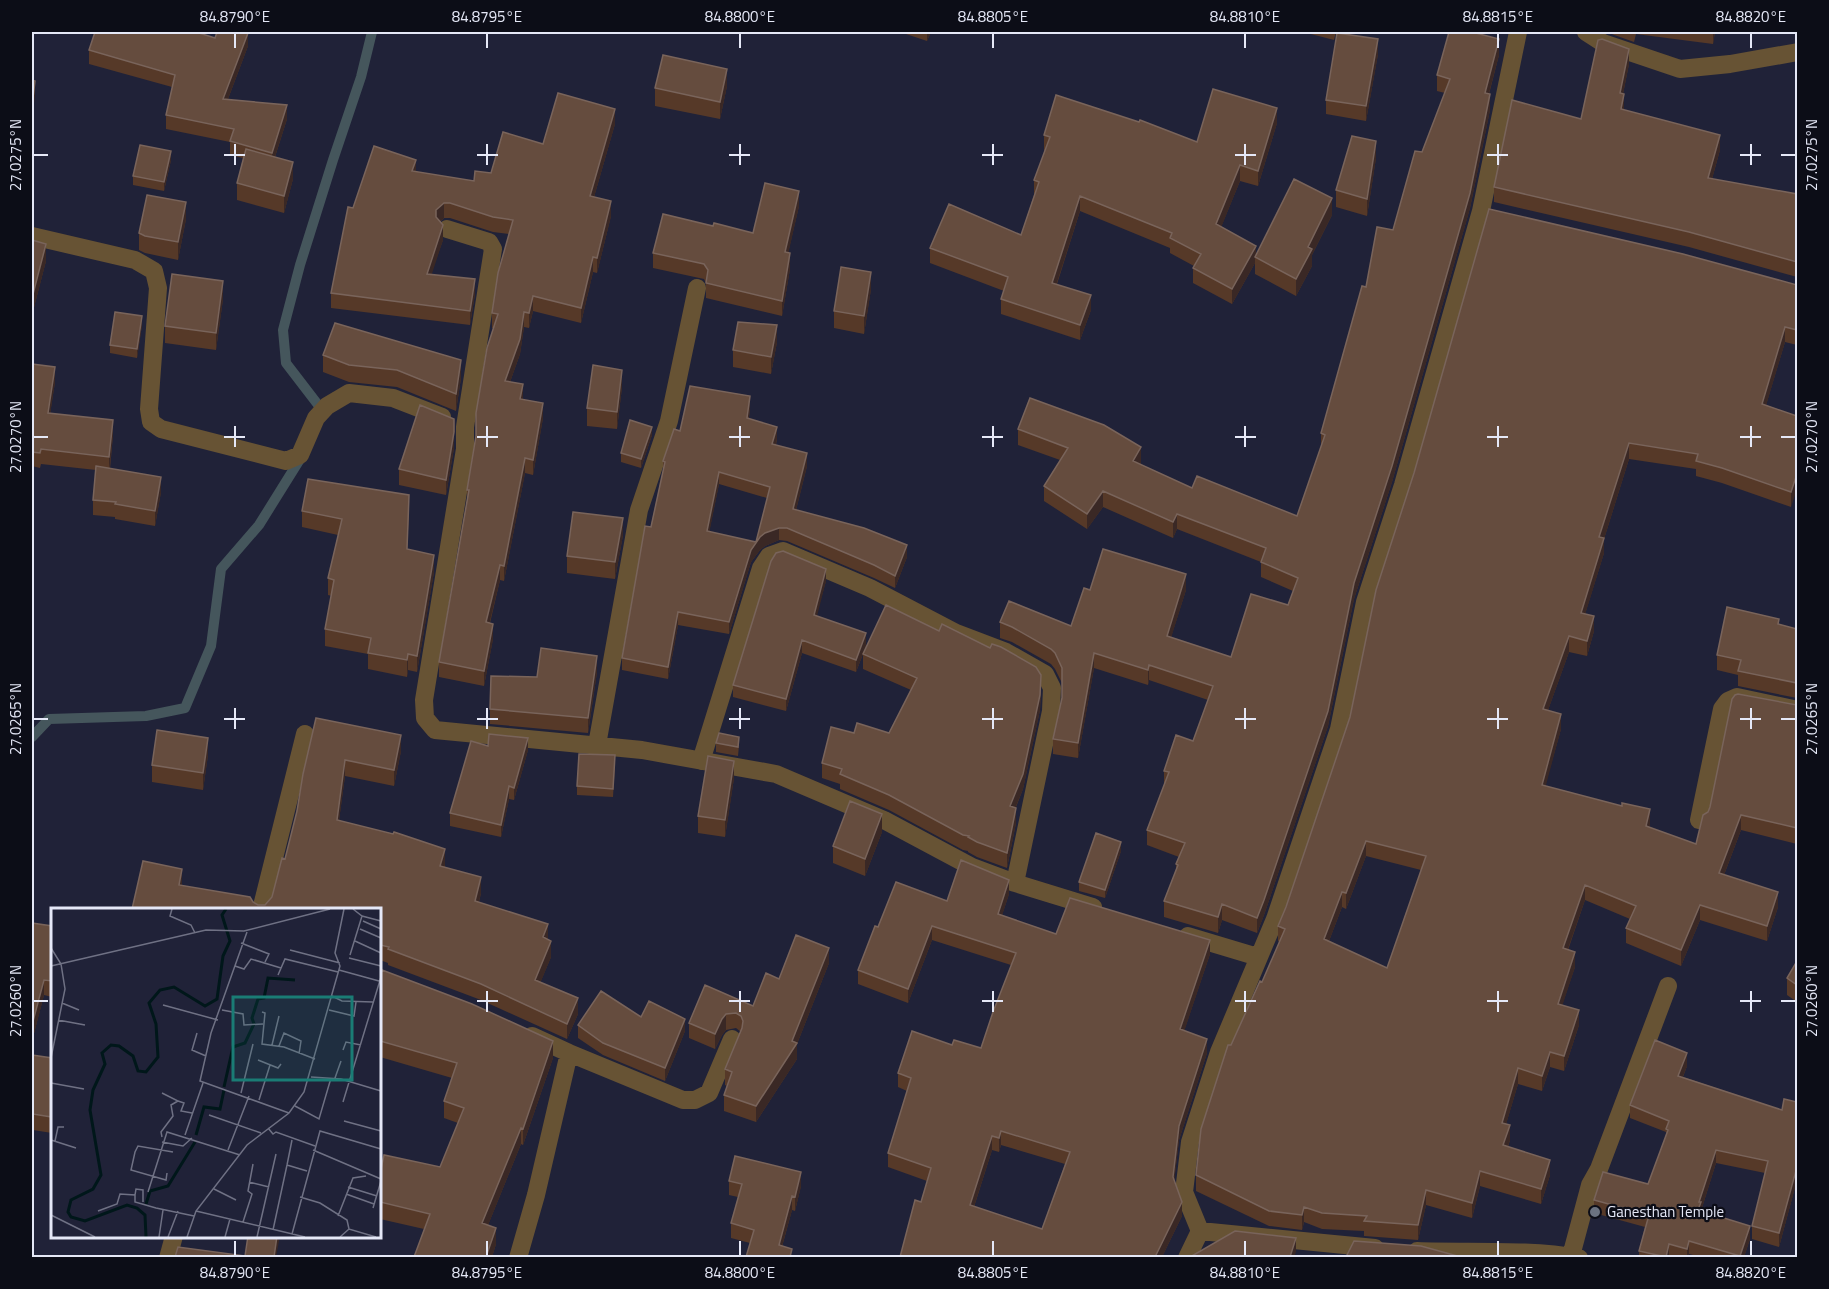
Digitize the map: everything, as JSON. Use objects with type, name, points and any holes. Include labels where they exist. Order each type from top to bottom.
[{"type":"street","points":[[1187,1257],[1200,1231],[1184,1192],[1190,1142],[1219,1052],[1275,919],[1339,729],[1365,602],[1486,212],[1518,32]]},
{"type":"street","points":[[1586,32],[1602,44],[1680,69],[1730,64],[1797,52]]},
{"type":"street","points":[[447,229],[489,242],[493,249],[465,427],[465,449],[423,700],[424,718],[435,730],[642,750],[776,774],[884,820],[972,867],[1015,883],[1115,913]]},
{"type":"street","points":[[32,236],[135,260],[154,271],[158,288],[149,409],[151,422],[161,429],[286,461],[300,455],[316,418],[327,406],[349,393],[393,398],[465,427]]},
{"type":"street","points":[[597,746],[639,510],[669,421],[697,288]]},
{"type":"street","points":[[701,761],[761,568],[769,556],[783,551],[870,588],[956,633],[1006,652],[1045,674],[1052,688],[1051,711],[1015,883]]},
{"type":"street","points":[[1699,820],[1722,709],[1728,701],[1737,698],[1797,710]]},
{"type":"street","points":[[261,908],[305,734]]},
{"type":"street","points":[[1170,930],[1258,957]]},
{"type":"street","points":[[1200,1231],[1398,1250],[1575,1257],[1590,1185],[1599,1169],[1668,986]]},
{"type":"street","points":[[517,1029],[568,1053],[683,1100],[695,1100],[709,1093],[732,1039]]},
{"type":"street","points":[[518,1257],[536,1195],[568,1053]]},
{"type":"street","points":[[168,1257],[173,1238]]},
{"type":"building","points":[[95,32],[196,32],[215,38],[217,32],[248,33],[223,99],[287,105],[272,153],[230,141],[234,129],[166,115],[175,75],[89,50]]},
{"type":"building","points":[[1449,32],[1472,32],[1499,39],[1485,93],[1490,94],[1470,193],[1392,466],[1354,583],[1328,711],[1264,900],[1257,918],[1222,904],[1218,917],[1164,901],[1185,843],[1147,830],[1169,772],[1164,771],[1176,735],[1193,741],[1213,686],[1149,665],[1148,670],[1094,653],[1078,743],[1053,739],[1062,698],[1062,668],[1051,649],[1000,622],[1009,601],[1071,626],[1084,588],[1090,590],[1103,549],[1186,574],[1167,636],[1231,657],[1251,594],[1288,605],[1298,578],[1261,562],[1266,548],[1177,514],[1173,522],[1103,491],[1087,514],[1044,486],[1068,448],[1018,429],[1030,398],[1104,425],[1141,447],[1133,461],[1192,488],[1197,476],[1297,516],[1325,435],[1321,433],[1362,286],[1366,287],[1377,227],[1393,230],[1415,151],[1422,152],[1450,79],[1437,75]]},
{"type":"building","points":[[1337,33],[1378,39],[1366,106],[1326,100]]},
{"type":"building","points":[[1602,39],[1629,49],[1620,93],[1624,94],[1621,109],[1720,135],[1708,178],[1797,194],[1797,262],[1689,232],[1494,187],[1512,100],[1581,119],[1598,40]]},
{"type":"building","points":[[663,55],[727,69],[720,102],[655,88]]},
{"type":"building","points":[[32,80],[35,81],[32,106]]},
{"type":"building","points":[[1213,89],[1277,108],[1258,171],[1240,165],[1216,224],[1256,246],[1232,289],[1193,268],[1201,254],[1170,238],[1172,233],[1080,196],[1052,283],[1091,295],[1080,325],[1001,299],[1008,277],[930,248],[949,204],[1021,235],[1039,182],[1034,180],[1050,137],[1044,135],[1056,95],[1139,122],[1140,120],[1197,142]]},
{"type":"building","points":[[558,93],[615,109],[590,196],[611,201],[597,258],[593,257],[581,308],[533,296],[529,313],[524,312],[520,339],[505,381],[523,384],[520,399],[543,403],[533,460],[525,458],[504,566],[500,565],[486,622],[493,624],[484,671],[439,662],[469,490],[467,490],[476,436],[476,413],[487,348],[498,314],[492,313],[498,273],[513,220],[493,217],[450,203],[444,203],[436,210],[436,217],[443,225],[427,274],[475,279],[470,311],[331,293],[348,207],[353,208],[374,146],[416,160],[412,171],[474,181],[475,171],[491,173],[503,132],[543,144]]},
{"type":"building","points":[[1352,136],[1376,141],[1367,199],[1336,190]]},
{"type":"building","points":[[140,145],[171,151],[164,182],[133,176]]},
{"type":"building","points":[[246,149],[293,162],[284,196],[237,183]]},
{"type":"building","points":[[1294,179],[1332,198],[1308,247],[1312,249],[1296,279],[1255,257]]},
{"type":"building","points":[[765,183],[799,191],[785,252],[790,253],[782,301],[706,283],[708,270],[704,264],[653,253],[663,214],[753,233]]},
{"type":"building","points":[[147,195],[186,202],[178,242],[139,233]]},
{"type":"building","points":[[1489,209],[1683,254],[1797,285],[1797,330],[1785,327],[1762,404],[1797,416],[1797,474],[1791,492],[1696,461],[1698,454],[1629,443],[1599,537],[1604,538],[1581,613],[1594,616],[1587,641],[1569,636],[1543,709],[1561,714],[1542,785],[1622,806],[1622,803],[1650,809],[1646,826],[1696,844],[1703,815],[1710,807],[1732,699],[1738,694],[1797,705],[1797,828],[1741,815],[1719,873],[1778,892],[1767,926],[1700,905],[1681,950],[1626,928],[1636,906],[1585,885],[1563,948],[1575,952],[1558,1004],[1579,1010],[1564,1056],[1550,1052],[1542,1076],[1518,1068],[1502,1123],[1510,1125],[1503,1145],[1550,1160],[1541,1189],[1480,1171],[1472,1203],[1426,1190],[1418,1225],[1364,1221],[1367,1216],[1322,1213],[1304,1207],[1302,1215],[1269,1211],[1196,1175],[1201,1129],[1228,1045],[1231,1045],[1260,981],[1262,982],[1285,929],[1278,926],[1350,717],[1376,590],[1414,473]],"holes":[[[1366,841],[1426,856],[1387,968],[1324,939],[1342,892],[1346,893]]]},
{"type":"building","points":[[32,240],[46,244],[32,298]]},
{"type":"building","points":[[841,267],[871,272],[864,316],[834,311]]},
{"type":"building","points":[[172,274],[223,281],[216,333],[165,326]]},
{"type":"building","points":[[115,312],[142,316],[137,349],[110,345]]},
{"type":"building","points":[[738,322],[777,325],[771,357],[733,350]]},
{"type":"building","points":[[335,323],[461,360],[456,394],[397,370],[349,365],[323,355]]},
{"type":"building","points":[[32,364],[55,367],[48,413],[113,420],[109,457],[41,449],[40,453],[32,452]]},
{"type":"building","points":[[593,365],[622,370],[617,412],[587,408]]},
{"type":"building","points":[[690,386],[750,396],[747,418],[777,427],[772,444],[807,453],[793,509],[864,528],[907,545],[895,576],[787,528],[779,528],[765,533],[751,550],[729,622],[678,612],[668,667],[622,658],[645,526],[651,527],[665,462],[663,461],[674,429],[680,431]],"holes":[[[719,472],[770,487],[756,542],[707,531]]]},
{"type":"building","points":[[420,405],[454,419],[446,480],[399,469]]},
{"type":"building","points":[[630,420],[652,427],[641,459],[621,453]]},
{"type":"building","points":[[96,466],[161,477],[155,511],[115,504],[116,502],[93,500]]},
{"type":"building","points":[[308,479],[409,495],[407,549],[434,555],[417,656],[408,654],[407,660],[368,653],[371,638],[325,629],[334,580],[328,578],[342,519],[302,511]]},
{"type":"building","points":[[573,512],[623,518],[615,562],[567,556]]},
{"type":"building","points":[[783,551],[826,569],[814,615],[866,633],[856,660],[802,640],[786,699],[733,685],[771,561],[776,553]]},
{"type":"building","points":[[886,605],[939,631],[942,624],[990,648],[992,644],[1001,647],[1036,667],[1041,675],[1040,695],[1023,774],[1010,806],[1016,808],[1007,853],[977,842],[889,795],[840,774],[842,769],[822,763],[831,727],[854,733],[857,723],[889,733],[917,678],[863,654]]},
{"type":"building","points":[[1727,607],[1779,619],[1778,624],[1797,629],[1797,683],[1738,671],[1741,660],[1717,655]]},
{"type":"building","points":[[541,648],[597,656],[588,718],[490,709],[491,676],[537,677]]},
{"type":"building","points":[[316,718],[401,735],[394,770],[345,760],[337,820],[393,834],[394,832],[445,849],[440,866],[481,877],[475,901],[548,924],[543,937],[551,941],[535,980],[578,998],[567,1024],[481,984],[381,945],[381,908],[132,908],[143,861],[182,869],[179,885],[250,897],[258,905],[265,905],[272,897],[282,858],[285,859]]},
{"type":"building","points":[[157,730],[208,738],[203,773],[152,765]]},
{"type":"building","points":[[719,733],[739,737],[738,747],[716,743]]},
{"type":"building","points":[[489,734],[528,738],[514,788],[509,786],[501,825],[450,813],[471,741],[488,746]]},
{"type":"building","points":[[579,754],[615,755],[613,789],[577,786]]},
{"type":"building","points":[[708,756],[734,761],[725,820],[698,816]]},
{"type":"building","points":[[850,801],[882,814],[865,859],[833,846]]},
{"type":"building","points":[[1096,833],[1121,842],[1105,890],[1079,882]]},
{"type":"building","points":[[961,860],[1009,880],[998,914],[1056,934],[1070,898],[1210,940],[1180,1029],[1207,1039],[1179,1126],[1173,1177],[1182,1202],[1155,1257],[900,1257],[915,1200],[921,1202],[931,1168],[888,1153],[911,1078],[898,1073],[912,1031],[952,1045],[954,1040],[981,1048],[1016,953],[932,926],[908,989],[858,970],[875,926],[878,927],[896,882],[947,901]],"holes":[[[1001,1131],[1070,1152],[1042,1229],[970,1205],[992,1136],[999,1138]]]},
{"type":"building","points":[[32,923],[51,926],[51,981],[44,980],[32,1025]]},
{"type":"building","points":[[796,935],[829,948],[792,1041],[797,1043],[756,1106],[724,1095],[732,1072],[725,1069],[742,1028],[741,1016],[736,1013],[726,1014],[715,1034],[689,1023],[705,985],[753,1006],[766,973],[779,979]]},
{"type":"building","points":[[1797,961],[1797,985],[1787,978]]},
{"type":"building","points":[[382,970],[472,1004],[553,1041],[523,1129],[521,1128],[482,1223],[496,1228],[486,1257],[414,1257],[430,1214],[381,1202],[381,1169],[384,1155],[440,1167],[464,1108],[444,1101],[457,1063],[381,1041]]},
{"type":"building","points":[[601,991],[641,1017],[649,1001],[685,1019],[665,1068],[603,1043],[578,1025]]},
{"type":"building","points":[[1655,1040],[1687,1053],[1678,1076],[1782,1110],[1784,1099],[1797,1102],[1797,1167],[1779,1233],[1752,1226],[1768,1161],[1716,1150],[1698,1210],[1750,1226],[1740,1256],[1689,1241],[1687,1249],[1669,1244],[1666,1257],[1639,1251],[1649,1215],[1594,1200],[1603,1172],[1648,1184],[1668,1130],[1666,1129],[1669,1121],[1630,1105]]},
{"type":"building","points":[[32,1055],[51,1058],[51,1117],[33,1114],[32,1124]]},
{"type":"building","points":[[735,1156],[801,1172],[779,1245],[792,1249],[790,1257],[746,1257],[754,1230],[731,1223],[742,1184],[729,1181]]},
{"type":"building","points":[[1235,1231],[1296,1238],[1290,1257],[1190,1257]]},
{"type":"building","points":[[248,1238],[277,1238],[274,1257],[175,1257],[178,1247],[245,1256]]},
{"type":"building","points":[[1354,1241],[1421,1246],[1461,1257],[1346,1257]]},
{"type":"waterway","points":[[321,417],[319,406],[286,363],[283,330],[300,265],[361,77],[372,32]]},
{"type":"waterway","points":[[32,737],[49,719],[146,716],[185,708],[211,646],[221,569],[259,525],[302,456]]},
{"type":"place","name":"Ganesthan Temple","points":[[1595,1212]]}]
